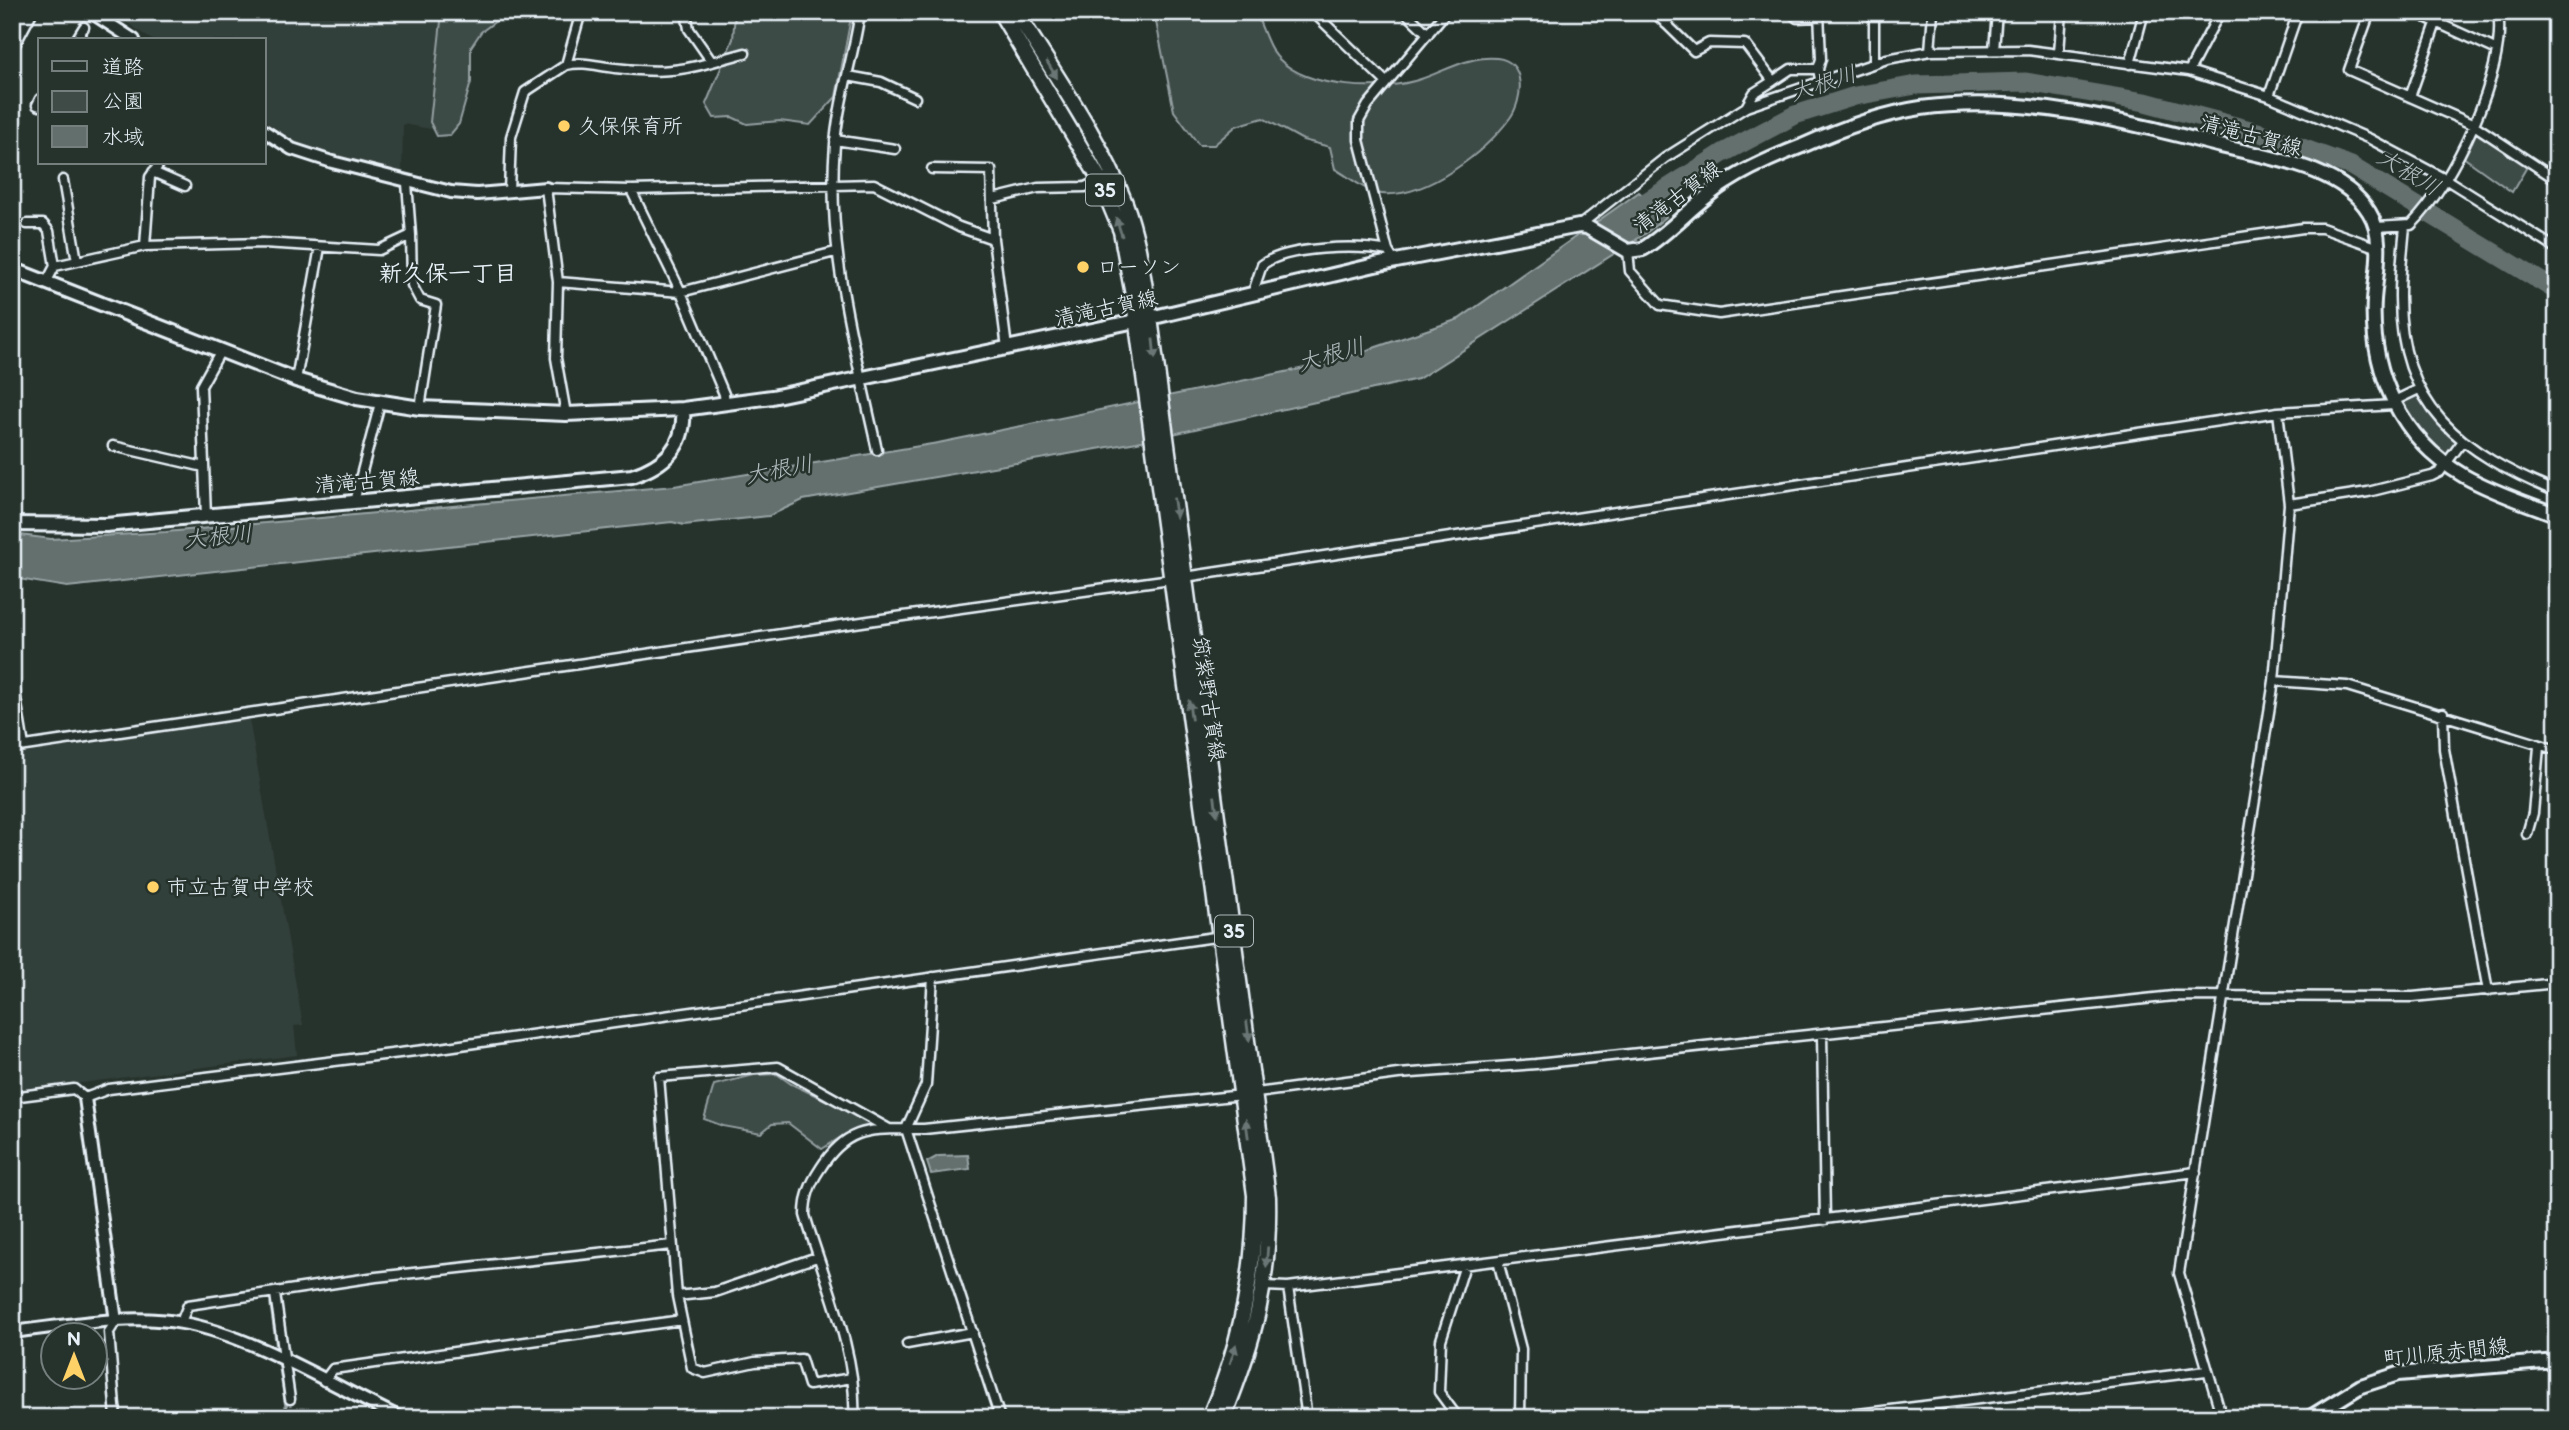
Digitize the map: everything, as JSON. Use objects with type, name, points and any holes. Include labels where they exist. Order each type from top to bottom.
[{"type":"main road","points":[[12,44],[29,12]]},
{"type":"main road","name":"筑紫野古賀線","points":[[1000,12],[1100,180],[1121,230],[1143,320]]},
{"type":"main road","name":"筑紫野古賀線","points":[[1016,12],[1080,117],[1125,202],[1141,261],[1143,320],[1159,442],[1249,1093],[1268,1197],[1265,1286],[1245,1364],[1223,1418]]},
{"type":"main road","name":"清滝古賀線","points":[[12,269],[296,380],[380,403],[420,408],[566,414],[683,409],[725,405],[862,379],[1143,320],[1252,295],[1391,256],[1583,226],[1625,249],[1643,249],[1694,206],[1759,163],[1855,125],[1892,114],[1948,105],[2009,107],[2104,118],[2303,169],[2336,182],[2354,194],[2371,215],[2376,227],[2378,248],[2373,318],[2375,345],[2393,403],[2408,427],[2446,464],[2502,494],[2557,515]]},
{"type":"main road","name":"清滝古賀線","points":[[12,524],[106,525],[632,475],[646,471],[672,455],[680,442],[683,409]]},
{"type":"main road","name":"筑紫野古賀線","points":[[1209,1418],[1242,1322],[1252,1261],[1255,1195],[1249,1093]]},
{"type":"main road","name":"町川原赤間線","points":[[2309,1418],[2351,1390],[2398,1374],[2557,1361]]},
{"type":"street","points":[[91,12],[131,38]]},
{"type":"street","points":[[566,65],[581,12]]},
{"type":"street","points":[[686,12],[689,29],[712,62]]},
{"type":"street","points":[[860,12],[835,140],[832,183],[835,252],[877,450]]},
{"type":"street","points":[[1313,12],[1386,82]]},
{"type":"street","points":[[1405,12],[1428,34]]},
{"type":"street","points":[[1252,295],[1262,265],[1282,254],[1353,248],[1391,256],[1359,140],[1359,121],[1386,82],[1446,12]]},
{"type":"street","points":[[1654,12],[1694,51],[1709,43],[1745,44],[1773,81]]},
{"type":"street","points":[[1666,24],[1674,12]]},
{"type":"street","points":[[1791,12],[1797,18],[1819,15],[1820,79]]},
{"type":"street","points":[[1874,12],[1874,62]]},
{"type":"street","points":[[1930,51],[1933,12]]},
{"type":"street","points":[[1994,50],[1997,12]]},
{"type":"street","points":[[2059,54],[2062,12]]},
{"type":"street","points":[[2130,64],[2144,12]]},
{"type":"street","points":[[2189,71],[2220,12]]},
{"type":"street","points":[[2269,96],[2298,12]]},
{"type":"street","points":[[2370,12],[2349,70],[2474,125],[2557,180]]},
{"type":"street","points":[[2414,12],[2497,50]]},
{"type":"street","points":[[2410,97],[2440,12]]},
{"type":"street","points":[[2376,227],[2405,226],[2417,219],[2446,182],[2474,125],[2497,50],[2498,12]]},
{"type":"street","points":[[76,38],[84,27]]},
{"type":"street","points":[[1583,226],[1665,158],[1746,107],[1874,62],[1930,51],[1994,50],[2059,54],[2189,71],[2269,96],[2370,139],[2555,244]]},
{"type":"street","points":[[509,192],[511,137],[524,92],[566,65],[579,62],[654,72],[680,72],[745,53]]},
{"type":"street","points":[[1746,107],[1754,93],[1791,69],[1818,69]]},
{"type":"street","points":[[848,76],[881,82],[915,98]]},
{"type":"street","points":[[266,132],[292,149],[407,183],[451,192],[509,192],[546,188],[631,190],[874,184],[959,227],[993,239]]},
{"type":"street","points":[[835,140],[895,149]]},
{"type":"street","points":[[145,246],[150,177],[159,164]]},
{"type":"street","points":[[932,169],[991,170],[993,239],[1007,348]]},
{"type":"street","points":[[153,172],[185,186]]},
{"type":"street","points":[[63,180],[77,261]]},
{"type":"street","points":[[993,199],[1038,188],[1085,187],[1100,180]]},
{"type":"street","points":[[407,183],[412,285],[420,300],[436,305],[420,408]]},
{"type":"street","points":[[546,188],[558,282],[556,358],[566,414]]},
{"type":"street","points":[[631,190],[681,292],[724,394],[725,405]]},
{"type":"street","points":[[27,224],[43,224],[49,231],[55,266],[46,283]]},
{"type":"street","points":[[2405,226],[2400,295],[2401,324],[2410,369],[2419,389],[2432,410],[2462,442],[2524,478],[2557,492]]},
{"type":"street","points":[[1625,249],[1630,271],[1660,305],[1720,314],[2303,228],[2322,228],[2378,248]]},
{"type":"street","points":[[55,266],[145,246],[263,243],[379,250],[411,236]]},
{"type":"street","points":[[296,380],[320,247]]},
{"type":"street","points":[[558,282],[681,292],[835,252]]},
{"type":"street","points":[[206,516],[201,386],[221,350]]},
{"type":"street","points":[[12,748],[1178,578],[2278,412],[2393,403],[2419,389]]},
{"type":"street","points":[[354,502],[380,403]]},
{"type":"street","points":[[2222,1418],[2179,1273],[2274,681],[2289,505],[2278,412]]},
{"type":"street","points":[[2289,505],[2413,483],[2440,472],[2462,442]]},
{"type":"street","points":[[113,446],[204,467]]},
{"type":"street","points":[[12,674],[24,746]]},
{"type":"street","points":[[2274,681],[2347,686],[2443,713],[2539,747],[2557,750]]},
{"type":"street","points":[[2443,713],[2444,749],[2488,991]]},
{"type":"street","points":[[2527,834],[2533,813],[2539,747]]},
{"type":"street","points":[[85,1098],[109,1089],[439,1048],[1227,934]]},
{"type":"street","points":[[933,976],[926,1085],[906,1129],[1000,1418]]},
{"type":"street","points":[[854,1418],[852,1378],[805,1215],[805,1198],[818,1171],[834,1148],[847,1136],[889,1129],[1249,1093],[1398,1074],[1536,1064],[2173,996],[2367,998],[2488,991],[2557,983]]},
{"type":"street","points":[[1822,1034],[1825,1220]]},
{"type":"street","points":[[852,1378],[808,1385],[801,1359],[755,1362],[705,1373],[698,1372],[689,1363],[677,1296],[659,1077],[778,1067],[889,1129]]},
{"type":"street","points":[[12,1097],[74,1089],[85,1098],[116,1321],[109,1332],[116,1418]]},
{"type":"street","points":[[1265,1286],[1288,1287],[2196,1172]]},
{"type":"street","points":[[181,1322],[188,1305],[376,1277],[673,1245]]},
{"type":"street","points":[[677,1296],[715,1292],[817,1258]]},
{"type":"street","points":[[1498,1261],[1521,1349],[1520,1418]]},
{"type":"street","points":[[1458,1418],[1438,1392],[1441,1340],[1465,1265]]},
{"type":"street","points":[[1288,1287],[1307,1418]]},
{"type":"street","points":[[275,1294],[290,1399]]},
{"type":"street","points":[[12,1349],[13,1331],[116,1321],[181,1322],[234,1338],[401,1418]]},
{"type":"street","points":[[324,1381],[333,1369],[682,1321]]},
{"type":"street","points":[[907,1344],[973,1332]]},
{"type":"street","points":[[1826,1418],[2206,1371]]},
{"type":"shaded area","points":[[112,12],[450,12],[437,130],[403,124],[402,174],[301,146],[266,121],[266,38],[149,38]]},
{"type":"shaded area","points":[[249,719],[303,1025],[294,1026],[297,1055],[12,1092],[12,755]]},
{"type":"green space","points":[[442,12],[551,12],[526,20],[510,18],[496,21],[481,32],[471,47],[471,82],[459,124],[450,135],[437,136],[430,122]]},
{"type":"green space","points":[[735,12],[852,12],[836,97],[810,125],[780,121],[747,124],[732,117],[714,118],[706,104],[733,39]]},
{"type":"green space","points":[[1154,12],[1255,12],[1268,43],[1279,59],[1308,77],[1347,85],[1387,86],[1405,83],[1467,61],[1497,58],[1514,66],[1518,74],[1518,101],[1510,118],[1499,131],[1454,170],[1417,189],[1399,193],[1376,193],[1335,169],[1330,147],[1303,140],[1263,118],[1236,126],[1214,145],[1199,145],[1174,111]]},
{"type":"green space","points":[[2476,132],[2528,165],[2512,192],[2463,157]]},
{"type":"green space","points":[[2418,395],[2428,411],[2456,441],[2447,457],[2429,441],[2400,403]]},
{"type":"green space","points":[[777,1074],[791,1084],[872,1122],[873,1127],[849,1132],[822,1149],[788,1123],[772,1124],[761,1133],[723,1126],[704,1119],[714,1085],[754,1075]]},
{"type":"water","points":[[1639,192],[1666,217],[1645,234],[1418,379],[1137,442],[803,500],[769,516],[684,525],[672,522],[67,587],[12,578],[12,534],[51,539],[166,532],[674,486],[938,443],[1329,363],[1459,319]]},
{"type":"water","points":[[968,1155],[970,1169],[931,1174],[927,1162],[938,1156]]},
{"type":"waterway","name":"大根川","points":[[1627,214],[1723,153],[1795,115],[1855,96],[1916,85],[2026,82],[2145,102],[2261,133],[2351,166],[2557,291]]},
{"type":"waterway","points":[[271,1304],[278,1354]]},
{"type":"waterway","points":[[279,1361],[288,1418]]},
{"type":"place","name":"久保保育所","points":[[564,126]]},
{"type":"place","name":"ローソン","points":[[1083,267]]},
{"type":"place","name":"市立古賀中学校","points":[[153,887]]},
{"type":"district","name":"新久保一丁目","points":[[448,273]]}]
